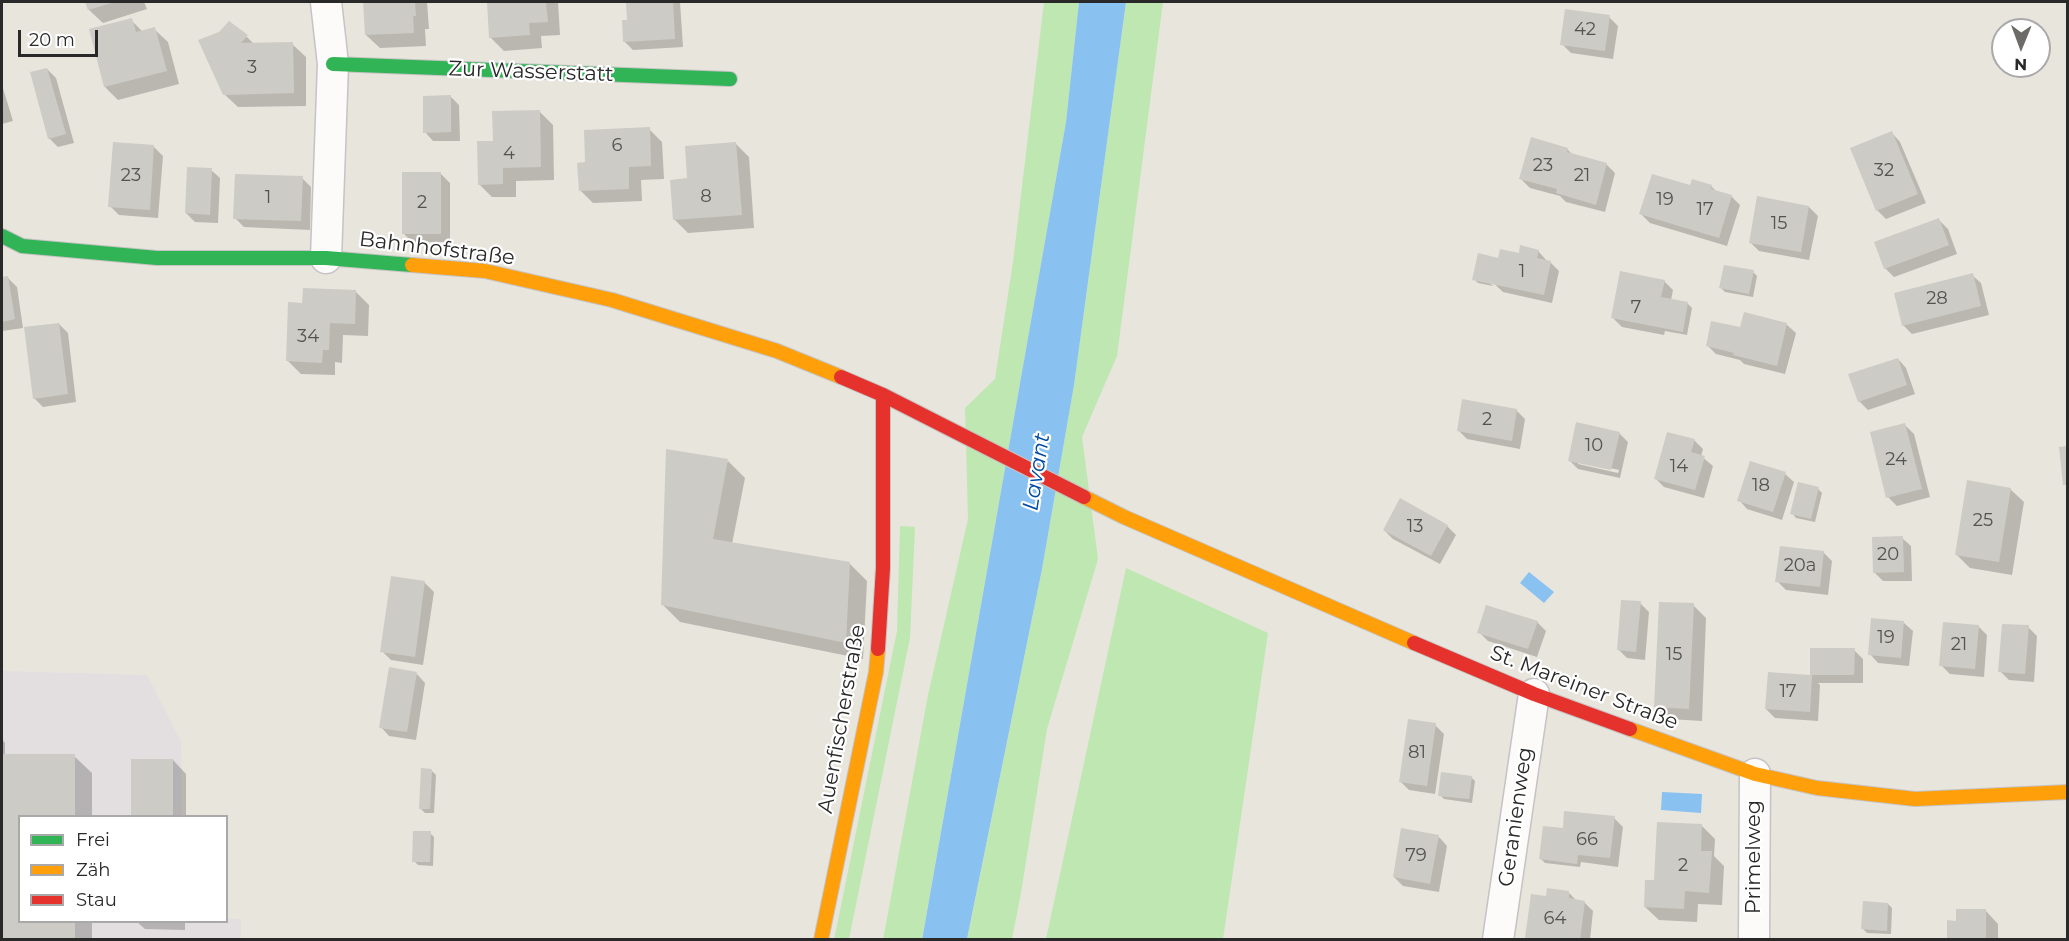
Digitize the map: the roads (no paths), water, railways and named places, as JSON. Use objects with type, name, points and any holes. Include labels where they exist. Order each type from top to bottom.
[{"type":"street","points":[[326,258],[333,64],[327,2]]},
{"type":"street","name":"Zur Wasserstatt","points":[[333,64],[729,79]]},
{"type":"street","name":"Bahnhofstraße","points":[[2,236],[22,246],[157,258],[326,258],[485,271],[612,300],[777,351],[883,395],[953,429]]},
{"type":"street","name":"Auenfischerstraße","points":[[821,939],[876,672],[881,629],[884,554],[883,395]]},
{"type":"street","name":"St. Mareiner Straße","points":[[953,429],[1111,510],[1310,599],[1534,694],[1755,774],[1817,788],[1915,799],[2067,792]]},
{"type":"street","name":"Geranienweg","points":[[1498,939],[1534,694]]},
{"type":"street","name":"Primelweg","points":[[1754,939],[1755,774]]},
{"type":"water","name":"Lavant","points":[[1079,2],[1126,2],[1074,385],[1042,569],[967,939],[922,940],[1066,122]]},
{"type":"water","points":[[1529,572],[1554,592],[1544,603],[1520,583]]},
{"type":"water","points":[[1662,792],[1702,794],[1701,813],[1661,810]]}]
